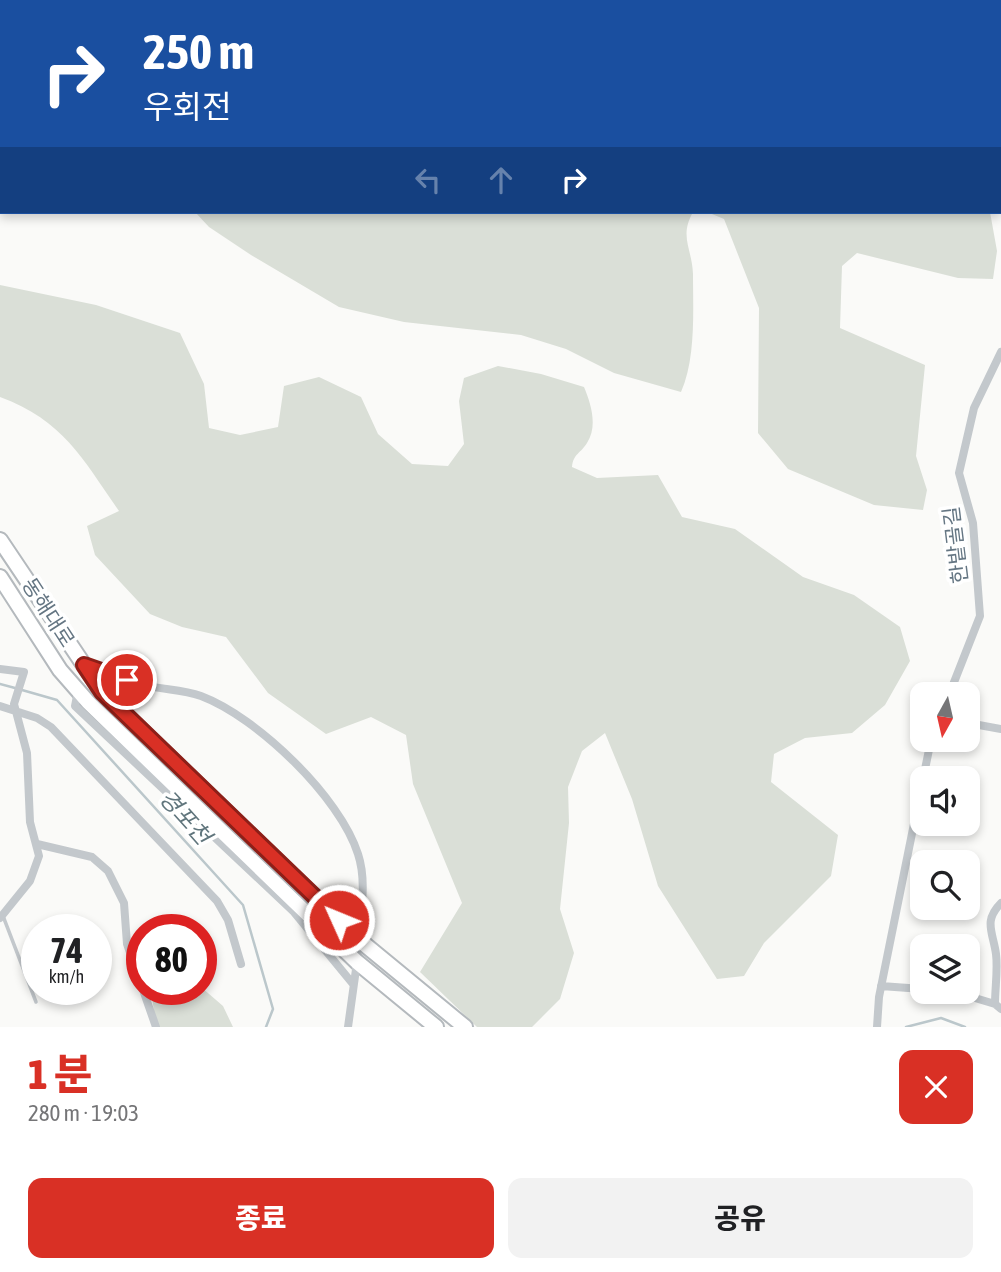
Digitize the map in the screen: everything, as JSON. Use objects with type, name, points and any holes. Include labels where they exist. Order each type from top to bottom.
[{"type":"highway","name":"동해대로","points":[[0,540],[102,692],[358,939],[465,1027]]},
{"type":"highway","name":"동해대로","points":[[0,577],[45,649],[78,691],[358,962],[436,1027]]},
{"type":"street","name":"한밭골길","points":[[955,682],[980,616],[973,523],[959,473],[960,464],[970,438],[974,408],[1001,352]]},
{"type":"street","points":[[84,665],[146,686],[169,687],[199,696],[230,709],[253,724],[326,798],[347,825],[360,868],[363,890],[358,939]]},
{"type":"street","points":[[0,669],[21,671],[15,708],[27,753],[30,822],[39,856],[36,868],[1,917]]},
{"type":"street","points":[[78,691],[75,706],[293,911],[353,984]]},
{"type":"street","points":[[0,706],[15,708],[51,727],[217,901],[228,919],[241,964]]},
{"type":"street","points":[[980,725],[1001,729]]},
{"type":"street","points":[[877,1027],[879,997],[911,836]]},
{"type":"street","points":[[37,844],[92,856],[108,871],[124,903],[127,944],[156,1027]]},
{"type":"street","points":[[980,1001],[998,1007],[996,954],[988,927],[992,912],[1001,903]]},
{"type":"street","points":[[348,1027],[358,962]]},
{"type":"street","points":[[881,986],[910,988]]},
{"type":"lane","points":[[1,917],[21,966]]},
{"type":"shaded area","points":[[197,214],[692,214],[687,236],[693,274],[693,319],[686,379],[681,392],[614,373],[566,349],[521,335],[404,322],[339,307],[209,227]]},
{"type":"shaded area","points":[[712,214],[990,214],[997,251],[993,279],[958,278],[857,253],[842,266],[840,328],[925,365],[916,456],[927,490],[923,510],[874,505],[788,469],[758,433],[759,308],[724,219]]},
{"type":"shaded area","points":[[0,285],[96,305],[180,333],[204,384],[209,428],[240,435],[278,427],[284,386],[319,377],[361,397],[378,434],[412,464],[448,466],[464,444],[459,401],[464,378],[498,366],[541,374],[584,387],[591,408],[592,429],[572,467],[597,478],[658,475],[682,517],[735,529],[803,577],[854,595],[900,627],[910,661],[885,705],[852,733],[805,738],[774,754],[771,782],[838,835],[831,876],[764,943],[744,976],[717,979],[658,886],[632,799],[605,733],[582,751],[568,787],[569,823],[560,909],[574,953],[560,999],[532,1027],[477,1027],[420,972],[462,903],[413,784],[406,735],[371,717],[326,734],[268,693],[226,637],[182,627],[150,614],[95,555],[87,526],[119,511],[70,443],[40,417],[0,397]]},
{"type":"shaded area","points":[[217,1001],[223,1006],[233,1027],[156,1027],[153,1005],[217,1005]]},
{"type":"waterway","name":"경포천","points":[[0,684],[15,688]]},
{"type":"waterway","name":"경포천","points":[[22,690],[57,700],[243,905],[273,1009],[266,1027]]},
{"type":"waterway","name":"경포천","points":[[906,1027],[941,1018],[965,1027]]},
{"type":"route","points":[[127,680],[84,665],[102,692],[339,920]]}]
